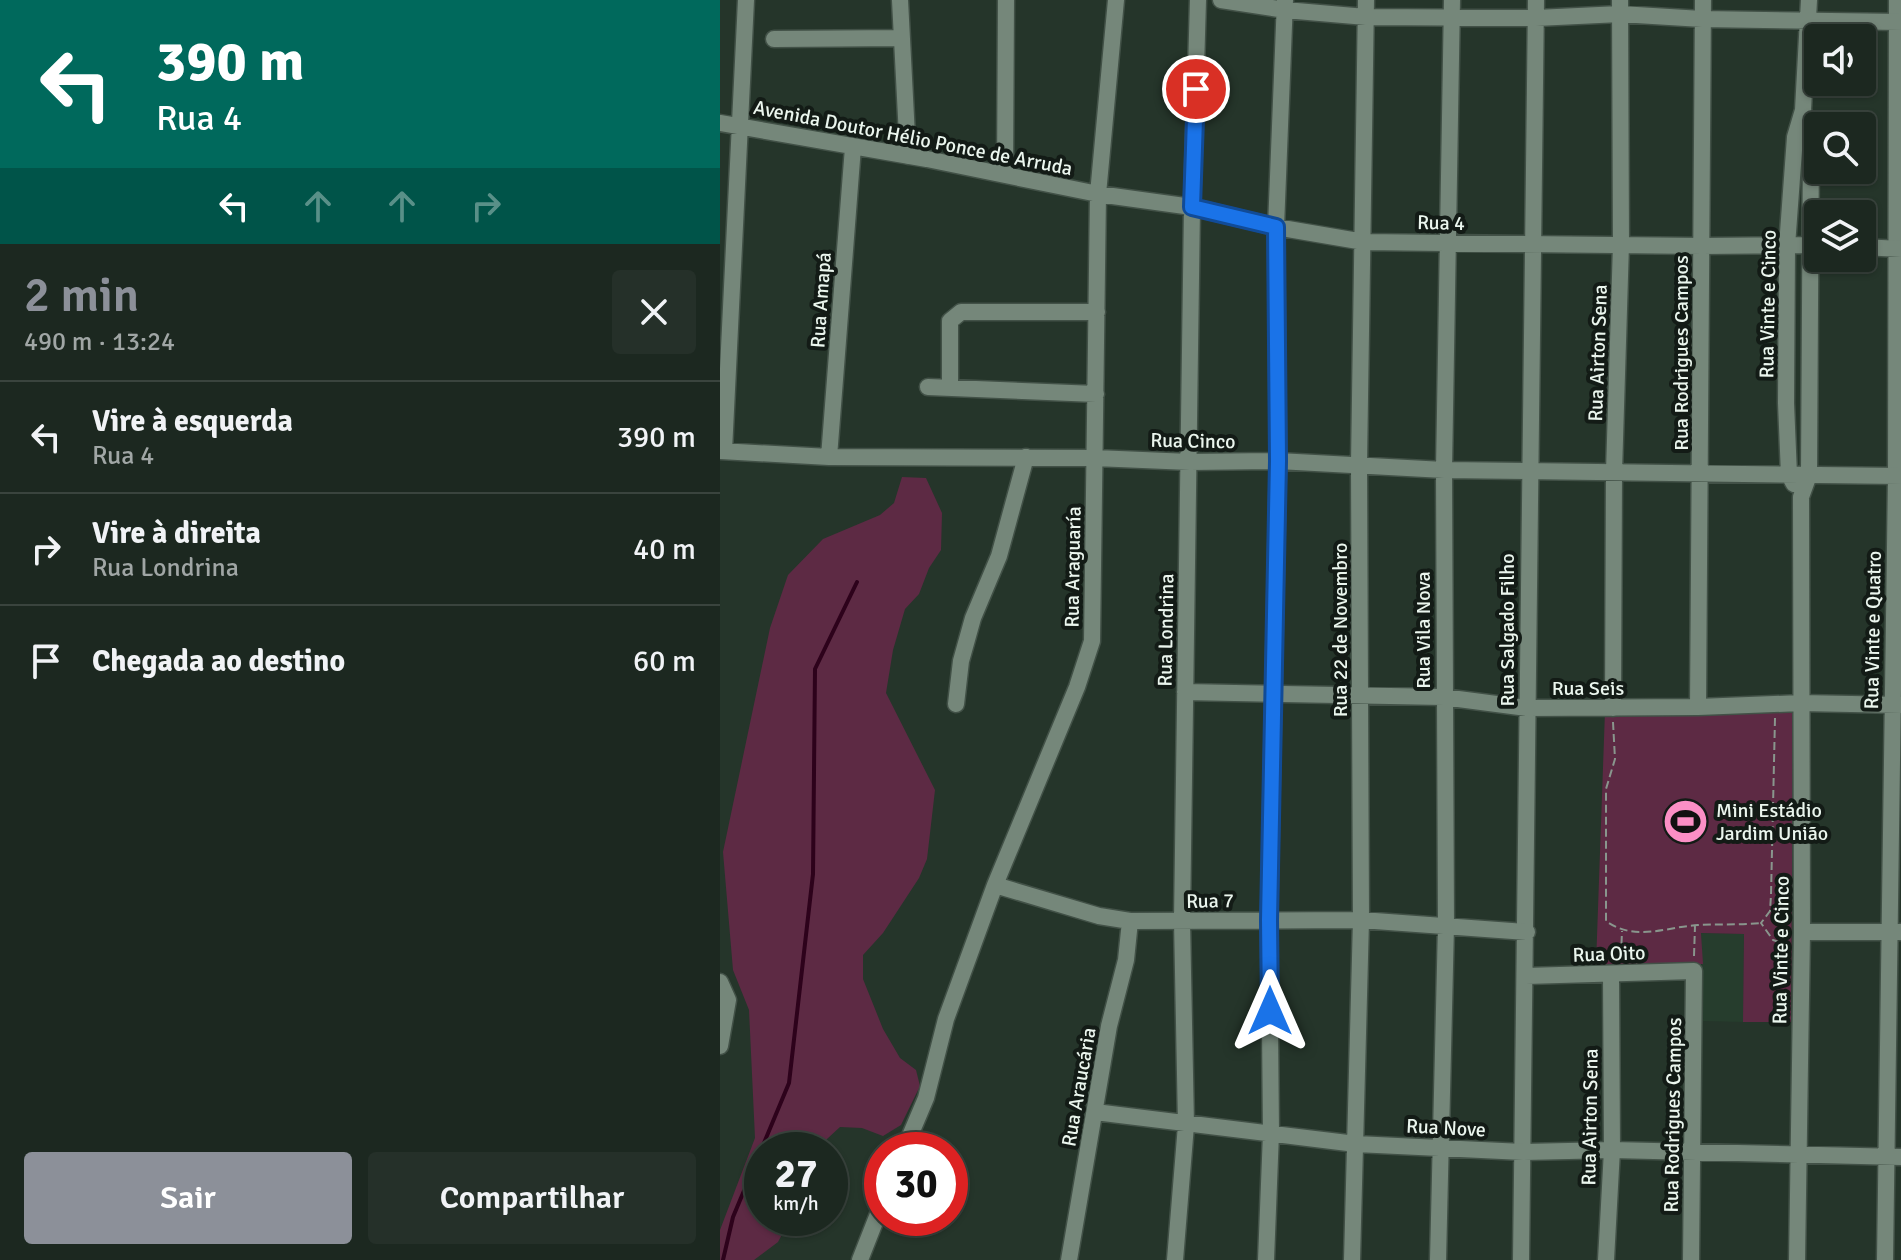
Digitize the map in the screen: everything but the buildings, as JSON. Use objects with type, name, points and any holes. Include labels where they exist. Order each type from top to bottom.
[{"type":"street","points":[[722,451],[746,0]]},
{"type":"street","points":[[900,0],[908,156]]},
{"type":"street","points":[[1005,175],[1006,0]]},
{"type":"street","name":"Rua Araguaría","points":[[912,1132],[926,1098],[946,1019],[995,885],[1077,687],[1092,641],[1098,194],[1116,0]]},
{"type":"street","name":"Rua Londrina","points":[[1175,1260],[1186,1125],[1182,921],[1192,207],[1198,0]]},
{"type":"street","points":[[1221,0],[1285,5],[1366,17],[1536,18],[1620,7],[1702,19],[1899,22]]},
{"type":"street","name":"Rua 22 de Novembro","points":[[1352,1260],[1361,920],[1359,464],[1366,0]]},
{"type":"street","name":"Rua Vila Nova","points":[[1438,1260],[1446,925],[1444,470],[1452,0]]},
{"type":"street","name":"Rua Salgado Filho","points":[[1521,1260],[1536,0]]},
{"type":"street","name":"Rua Rodrigues Campos","points":[[1698,707],[1703,0]]},
{"type":"street","name":"Rua Vinte e Cinco","points":[[1801,497],[1789,475],[1787,246],[1795,137],[1803,110],[1809,0]]},
{"type":"street","name":"Rua Vinte e Quatro","points":[[1885,1260],[1893,1156],[1898,476],[1897,0]]},
{"type":"street","points":[[1266,1260],[1271,1133],[1269,920],[1278,461],[1276,227],[1285,5]]},
{"type":"street","name":"Rua Airton Sena","points":[[1613,708],[1614,472],[1621,244],[1620,7]]},
{"type":"street","points":[[774,39],[902,38]]},
{"type":"street","name":"Rua Vinte e Cinco","points":[[1803,110],[1811,137],[1812,200]]},
{"type":"street","name":"Avenida Doutor Hélio Ponce de Arruda","points":[[720,123],[1098,194]]},
{"type":"street","name":"Rua Amapá","points":[[829,457],[853,147]]},
{"type":"street","name":"Rua 4","points":[[1098,194],[1192,207],[1276,227],[1364,242],[1804,245]]},
{"type":"street","points":[[1876,248],[1898,249]]},
{"type":"street","name":"Rua Vinte e Cinco","points":[[1797,1260],[1802,939],[1801,497],[1809,475],[1813,272]]},
{"type":"street","points":[[950,388],[950,321],[961,312],[1097,312]]},
{"type":"street","points":[[928,387],[1096,394]]},
{"type":"street","name":"Rua Cinco","points":[[722,451],[829,457],[1278,461],[1444,470],[1898,476]]},
{"type":"street","points":[[956,704],[961,661],[973,618],[999,556],[1026,457]]},
{"type":"street","name":"Rua Seis","points":[[1185,692],[1443,697],[1527,708],[1801,703],[1896,705]]},
{"type":"street","name":"Rua 7","points":[[995,885],[1099,916],[1130,921],[1361,920],[1527,932]]},
{"type":"street","name":"Rua Araucária","points":[[1069,1260],[1112,1012],[1126,960],[1130,921]]},
{"type":"street","points":[[1802,939],[1894,932]]},
{"type":"street","name":"Rua Rodrigues Campos","points":[[1691,1260],[1694,971]]},
{"type":"street","name":"Rua Oito","points":[[1526,976],[1694,971]]},
{"type":"street","name":"Rua Airton Sena","points":[[1606,1260],[1616,974]]},
{"type":"street","points":[[720,982],[728,1000],[720,1046]]},
{"type":"street","name":"Rua Nove","points":[[1095,1112],[1356,1144],[1523,1152],[1612,1150],[1893,1156]]},
{"type":"street","points":[[860,1260],[869,1236]]},
{"type":"path","points":[[1761,923],[1770,911],[1775,704]]},
{"type":"path","points":[[1613,708],[1615,759],[1606,789],[1606,921],[1622,930],[1663,932],[1695,925],[1761,923]]},
{"type":"path","points":[[1761,923],[1773,940],[1781,945],[1802,939]]},
{"type":"path","points":[[1694,971],[1695,925]]},
{"type":"path","points":[[1616,974],[1622,930]]},
{"type":"shaded area","points":[[902,477],[926,478],[942,513],[941,550],[929,568],[919,594],[905,609],[893,650],[886,693],[935,790],[927,859],[919,878],[883,933],[863,955],[863,979],[883,1029],[900,1058],[916,1070],[920,1086],[901,1125],[890,1132],[840,1127],[835,1132],[755,1132],[749,1010],[733,970],[723,852],[770,628],[788,575],[823,539],[880,515],[894,503]]},
{"type":"shaded area","points":[[1605,711],[1793,713],[1791,1022],[1743,1022],[1744,934],[1701,933],[1703,964],[1596,965]]},
{"type":"shaded area","points":[[1701,933],[1744,934],[1743,1022],[1703,1021]]},
{"type":"shaded area","points":[[744,1167],[744,1236],[781,1236],[778,1242],[754,1260],[720,1260],[720,1230]]},
{"type":"waterway","points":[[723,1260],[733,1217],[789,1083],[813,874],[815,669],[857,582]]},
{"type":"place","name":"Mini Estádio Jardim União","points":[[1685,821]]},
{"type":"route","points":[[1196,89],[1192,207],[1276,227],[1278,461],[1270,1011]]}]
